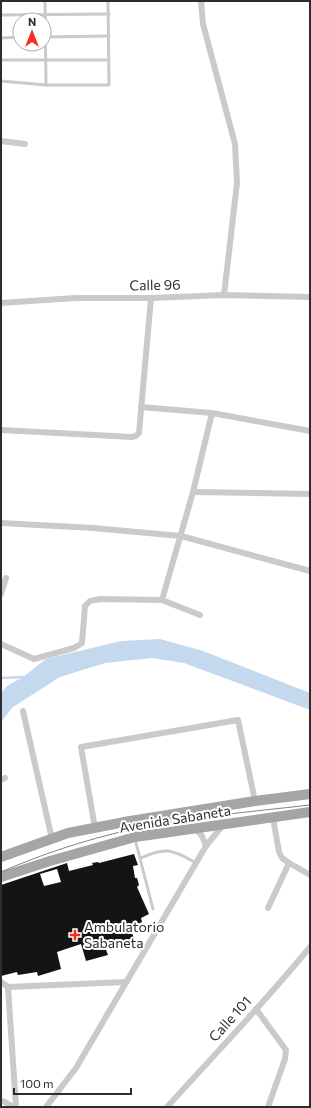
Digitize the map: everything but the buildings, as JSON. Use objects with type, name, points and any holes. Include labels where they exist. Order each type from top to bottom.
[{"type":"main road","name":"Avenida Sabaneta","points":[[1,857],[68,833],[255,801],[310,794]]},
{"type":"main road","name":"Avenida Sabaneta","points":[[1,877],[50,861],[135,837],[310,812]]},
{"type":"street","points":[[201,1],[203,24],[235,144],[237,183],[224,295]]},
{"type":"street","points":[[1,141],[25,144]]},
{"type":"street","name":"Calle 96","points":[[1,303],[75,298],[151,298],[224,295],[310,297]]},
{"type":"street","points":[[1,430],[136,436],[139,433],[151,298]]},
{"type":"street","points":[[141,407],[212,413],[310,431]]},
{"type":"street","points":[[162,600],[193,492],[212,413]]},
{"type":"street","points":[[193,492],[310,494]]},
{"type":"street","points":[[1,523],[93,528],[181,536],[310,571]]},
{"type":"street","points":[[1,594],[6,578]]},
{"type":"street","points":[[1,644],[34,659],[74,648],[82,643],[85,606],[90,601],[100,599],[162,600],[200,615]]},
{"type":"street","points":[[23,711],[52,839]]},
{"type":"street","points":[[94,828],[81,747],[238,720],[255,801]]},
{"type":"street","points":[[273,818],[279,852],[282,858],[310,874]]},
{"type":"street","points":[[46,1107],[76,1068],[206,846],[223,825]]},
{"type":"street","points":[[196,829],[202,836],[206,846]]},
{"type":"street","points":[[268,908],[290,863]]},
{"type":"street","name":"Calle 101","points":[[167,1107],[278,986],[310,947]]},
{"type":"street","points":[[1,982],[8,987],[126,982]]},
{"type":"street","points":[[8,987],[14,1107]]},
{"type":"street","points":[[256,1009],[286,1050],[285,1059],[268,1107]]},
{"type":"street","points":[[1,1101],[14,1107]]},
{"type":"lane","points":[[45,1],[45,12]]},
{"type":"lane","points":[[1,81],[46,85],[109,85],[108,1]]},
{"type":"lane","points":[[1,14],[12,14]]},
{"type":"lane","points":[[52,14],[108,14]]},
{"type":"lane","points":[[52,36],[109,36]]},
{"type":"lane","points":[[1,38],[12,37]]},
{"type":"lane","points":[[46,52],[46,85]]},
{"type":"lane","points":[[1,60],[109,60]]},
{"type":"lane","points":[[135,837],[153,909]]},
{"type":"lane","points":[[140,858],[163,850],[176,852],[196,863]]},
{"type":"water","points":[[160,639],[203,651],[310,693],[310,710],[184,663],[152,658],[105,663],[60,677],[13,707],[1,722],[1,693],[7,686],[23,677],[46,659],[121,641]]},
{"type":"waterway","points":[[1,678],[23,677]]},
{"type":"tram line","points":[[1,872],[64,848],[96,838],[151,825],[196,818],[310,805]]},
{"type":"place","name":"Ambulatorio Sabaneta","points":[[75,935]]}]
